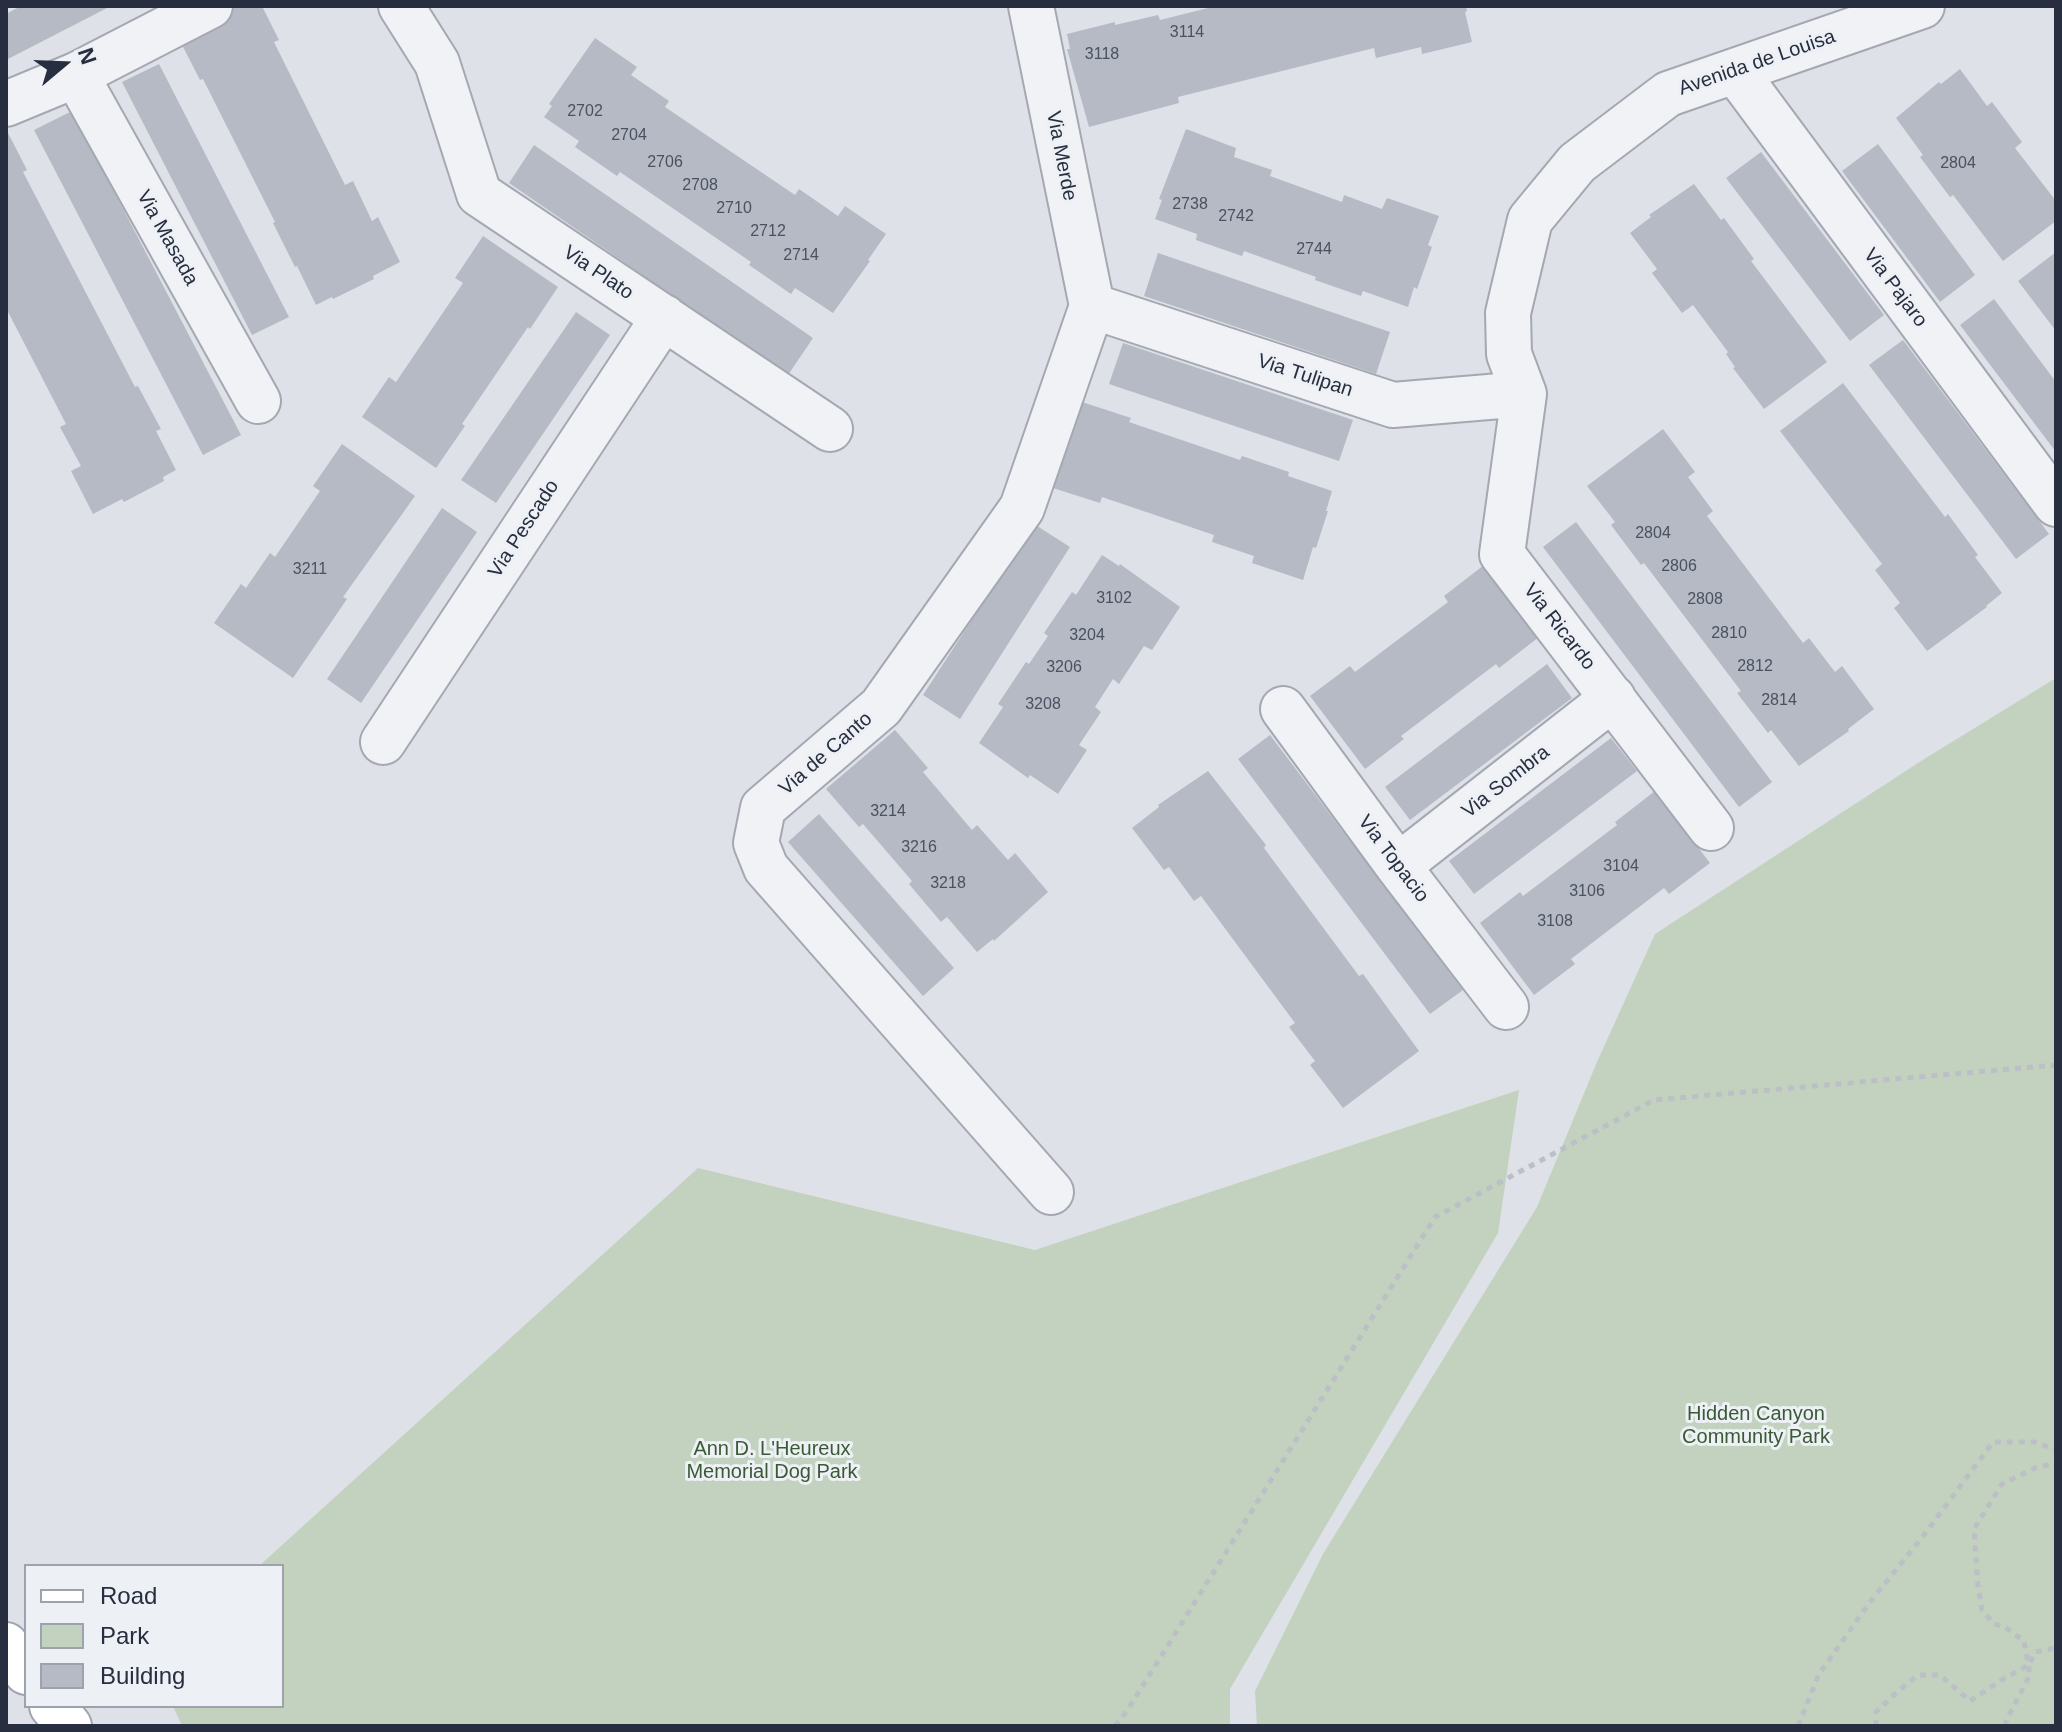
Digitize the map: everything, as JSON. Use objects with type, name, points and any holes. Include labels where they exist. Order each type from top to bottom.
[{"type":"main road","points":[[6,1645],[24,1669]]},
{"type":"main road","points":[[54,1708],[69,1726]]},
{"type":"street","points":[[6,104],[76,75],[210,6]]},
{"type":"street","name":"Via Plato","points":[[401,6],[437,63],[479,194],[830,429]]},
{"type":"street","name":"Via Merde","points":[[1031,6],[1092,306]]},
{"type":"street","name":"Avenida de Louisa","points":[[1524,394],[1509,354],[1508,313],[1530,220],[1577,163],[1668,94],[1922,6]]},
{"type":"street","name":"Via Pajaro","points":[[1735,71],[2056,504]]},
{"type":"street","name":"Via Masada","points":[[76,75],[258,401]]},
{"type":"street","name":"Via Tulipan","points":[[1092,306],[1393,405],[1524,394]]},
{"type":"street","name":"Via de Canto","points":[[1051,1192],[766,868],[756,843],[763,808],[881,707],[1022,508],[1092,306]]},
{"type":"street","name":"Via Pescado","points":[[383,742],[664,317]]},
{"type":"street","name":"Via Ricardo","points":[[1524,394],[1502,554],[1711,828]]},
{"type":"street","name":"Via Sombra","points":[[1398,866],[1613,698]]},
{"type":"street","name":"Via Topacio","points":[[1283,709],[1506,1007]]},
{"type":"path","points":[[1115,1726],[1435,1217],[1654,1100],[2056,1065]]},
{"type":"path","points":[[1798,1726],[1819,1674],[1993,1442],[2035,1442],[2056,1450]]},
{"type":"path","points":[[2005,1726],[2030,1675],[2029,1665],[2024,1641],[2005,1627],[1994,1624],[1982,1610],[1974,1529],[2002,1484],[2035,1468],[2056,1463]]},
{"type":"path","points":[[1876,1726],[1876,1712],[1918,1675],[1940,1675],[1970,1701],[2029,1665],[2035,1652],[2056,1648]]},
{"type":"green space","name":"Hidden Canyon Community Park","points":[[2056,678],[2056,1726],[1257,1726],[1255,1691],[1323,1554],[1537,1207],[1597,1062],[1655,934],[1921,761]]},
{"type":"green space","name":"Ann D. L'Heureux Memorial Dog Park","points":[[1519,1090],[1498,1233],[1230,1689],[1230,1726],[182,1726],[174,1708],[284,1708],[284,1564],[261,1564],[698,1168],[1035,1250]]},
{"type":"building","points":[[21,6],[111,6],[6,60],[6,14]]},
{"type":"building","points":[[236,6],[262,6],[279,40],[274,42],[345,185],[353,181],[372,221],[378,217],[400,262],[373,276],[374,279],[316,305],[203,79],[200,80],[177,35]]},
{"type":"building","points":[[1216,6],[1466,6],[1472,42],[1422,54],[1421,47],[1376,58],[1374,48],[1178,97],[1179,103],[1089,127],[1067,49],[1070,49],[1067,34],[1158,15],[1160,20]]},
{"type":"building","points":[[595,38],[637,67],[631,75],[669,101],[665,107],[795,195],[799,189],[838,216],[845,206],[886,234],[833,313],[795,288],[791,294],[749,265],[751,262],[620,172],[617,176],[575,147],[579,141],[544,117],[552,106],[549,104]]},
{"type":"building","points":[[159,64],[289,317],[252,335],[122,82]]},
{"type":"building","points":[[1960,69],[1987,106],[1992,102],[2022,142],[2015,148],[2056,201],[2056,221],[2003,261],[1920,157],[1923,155],[1896,118],[1939,82],[1941,84]]},
{"type":"building","points":[[72,111],[241,435],[203,455],[34,130]]},
{"type":"building","points":[[6,129],[27,170],[23,172],[135,387],[138,386],[161,429],[156,431],[176,470],[163,477],[164,481],[93,514],[71,471],[81,466],[60,427],[66,424],[6,308]]},
{"type":"building","points":[[1186,129],[1236,148],[1234,157],[1272,170],[1270,176],[1342,202],[1344,195],[1382,209],[1387,198],[1439,216],[1428,245],[1432,247],[1408,307],[1363,291],[1361,296],[1244,251],[1242,256],[1196,240],[1197,234],[1155,219],[1162,200],[1159,199]]},
{"type":"building","points":[[1878,144],[1975,275],[1940,302],[1842,171]]},
{"type":"building","points":[[534,145],[813,338],[788,375],[509,183]]},
{"type":"building","points":[[1761,152],[1884,315],[1850,341],[1726,178]]},
{"type":"building","points":[[1694,184],[1721,220],[1724,218],[1754,259],[1751,261],[1827,362],[1764,409],[1733,368],[1726,354],[1728,352],[1693,305],[1682,313],[1652,273],[1657,269],[1630,233],[1651,217],[1649,215]]},
{"type":"building","points":[[483,236],[558,287],[462,424],[465,426],[436,468],[362,417],[389,377],[396,382],[463,283],[455,278]]},
{"type":"building","points":[[2056,252],[2056,331],[2018,281]]},
{"type":"building","points":[[1158,253],[1390,332],[1376,374],[1144,296]]},
{"type":"building","points":[[1994,299],[2056,382],[2056,452],[1960,325]]},
{"type":"building","points":[[576,312],[610,335],[496,503],[461,480]]},
{"type":"building","points":[[1903,340],[2049,534],[2016,559],[1869,365]]},
{"type":"building","points":[[1123,343],[1353,420],[1339,461],[1109,384]]},
{"type":"building","points":[[1843,383],[1945,517],[1948,514],[2002,593],[1927,651],[1894,608],[1900,603],[1875,570],[1882,564],[1780,431]]},
{"type":"building","points":[[1082,402],[1131,418],[1129,422],[1240,460],[1242,456],[1289,472],[1288,476],[1332,491],[1316,548],[1313,547],[1303,580],[1252,563],[1254,556],[1212,542],[1214,535],[1102,497],[1100,503],[1053,488]]},
{"type":"building","points":[[1663,429],[1695,472],[1688,477],[1713,511],[1707,516],[1803,643],[1809,638],[1835,672],[1842,666],[1874,709],[1799,766],[1737,693],[1741,691],[1644,563],[1641,565],[1611,525],[1615,522],[1587,486]]},
{"type":"building","points":[[342,444],[415,496],[343,597],[347,599],[293,678],[214,623],[241,584],[246,588],[270,553],[275,557],[320,491],[313,486]]},
{"type":"building","points":[[442,508],[477,532],[361,703],[327,679]]},
{"type":"building","points":[[1576,522],[1772,782],[1739,807],[1543,547]]},
{"type":"building","points":[[1034,524],[1070,547],[960,719],[923,695]]},
{"type":"building","points":[[1102,555],[1120,564],[1180,607],[1152,650],[1144,646],[1119,684],[1113,679],[1095,707],[1101,712],[1079,745],[1087,750],[1058,794],[1030,775],[1028,778],[979,743],[1003,707],[998,704],[1048,636],[1044,633],[1072,592],[1076,595]]},
{"type":"building","points":[[1484,565],[1539,637],[1499,668],[1496,664],[1401,736],[1404,739],[1365,769],[1310,696],[1350,666],[1355,672],[1448,602],[1444,596]]},
{"type":"building","points":[[1547,664],[1572,698],[1410,820],[1385,787]]},
{"type":"building","points":[[895,730],[928,768],[923,772],[972,830],[977,825],[1008,860],[1015,853],[1048,892],[994,941],[977,952],[947,917],[941,922],[909,884],[912,881],[863,824],[859,827],[826,789]]},
{"type":"building","points":[[1270,735],[1463,990],[1430,1014],[1238,759]]},
{"type":"building","points":[[1611,738],[1637,771],[1474,894],[1449,861]]},
{"type":"building","points":[[1208,771],[1266,845],[1264,848],[1359,976],[1363,974],[1419,1051],[1343,1108],[1310,1065],[1315,1061],[1289,1027],[1295,1023],[1201,896],[1194,901],[1169,867],[1164,870],[1132,828],[1158,805]]},
{"type":"building","points":[[1655,791],[1710,863],[1669,894],[1664,888],[1571,959],[1575,964],[1534,995],[1480,923],[1520,892],[1523,896],[1617,825],[1615,822]]},
{"type":"building","points":[[819,814],[954,968],[923,996],[788,842]]}]
